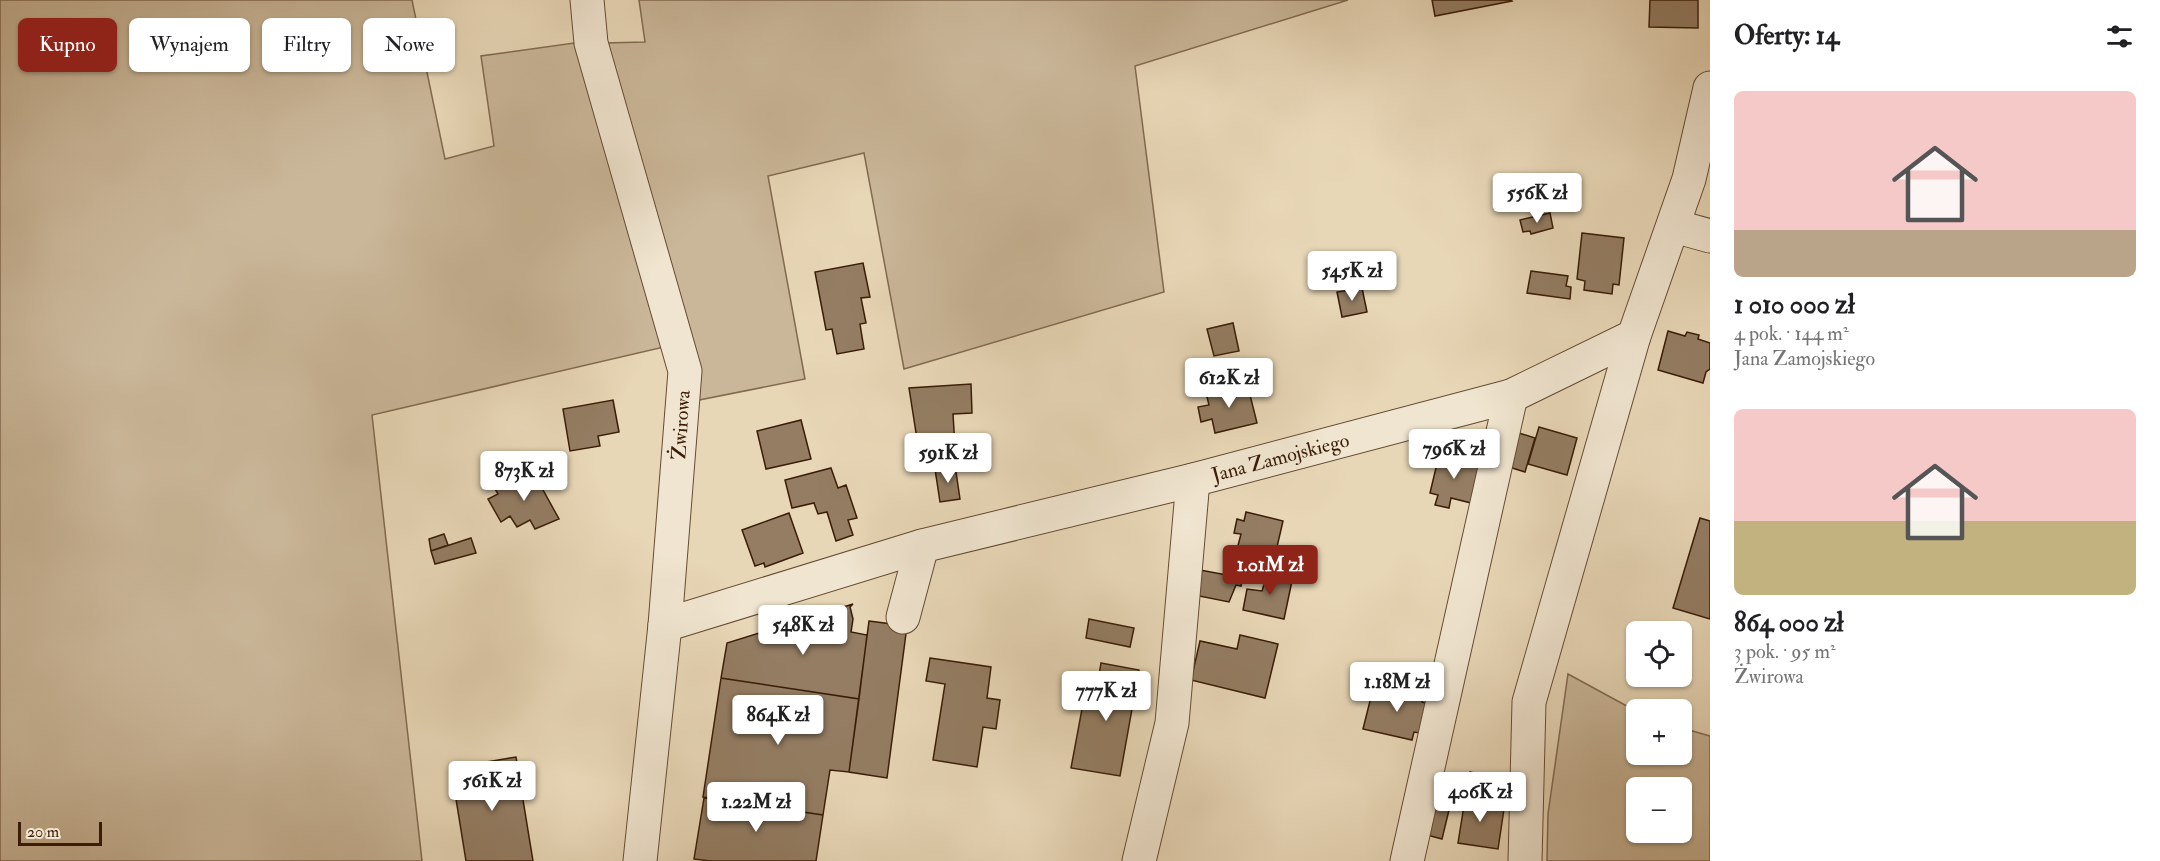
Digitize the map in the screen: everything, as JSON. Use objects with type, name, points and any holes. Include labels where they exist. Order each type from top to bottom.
[{"type":"street","name":"Żwirowa","points":[[587,0],[591,43],[685,371],[665,625],[640,861]]},
{"type":"street","points":[[1525,861],[1528,702],[1634,336],[1684,195],[1710,88]]},
{"type":"street","points":[[1684,195],[1710,176]]},
{"type":"street","points":[[1674,226],[1710,236]]},
{"type":"street","name":"Jana Zamojskiego","points":[[665,625],[922,546],[1192,480],[1511,396],[1634,336]]},
{"type":"street","points":[[1407,861],[1511,396]]},
{"type":"street","points":[[1139,861],[1172,723],[1192,480]]},
{"type":"street","points":[[903,617],[922,546]]},
{"type":"shaded area","points":[[0,0],[412,0],[416,18],[363,18],[363,72],[427,72],[445,159],[494,146],[481,56],[574,43],[664,347],[372,415],[422,861],[0,861]]},
{"type":"shaded area","points":[[639,0],[1348,0],[1135,66],[1164,292],[904,369],[864,153],[768,176],[805,379],[699,400],[696,354],[603,43],[645,42]]},
{"type":"shaded area","points":[[1568,674],[1626,706],[1626,765],[1692,765],[1692,731],[1710,736],[1710,861],[1547,861],[1548,814]]},
{"type":"building","points":[[1432,0],[1511,0],[1512,1],[1435,16]]},
{"type":"building","points":[[1650,0],[1698,0],[1698,28],[1649,27]]},
{"type":"building","points":[[1550,213],[1553,228],[1531,234],[1530,231],[1523,232],[1520,220]]},
{"type":"building","points":[[1582,233],[1624,238],[1619,285],[1613,284],[1612,294],[1584,290],[1585,281],[1577,279]]},
{"type":"building","points":[[863,263],[870,297],[861,298],[866,323],[860,324],[864,349],[837,354],[832,329],[826,330],[815,272]]},
{"type":"building","points":[[1531,271],[1568,276],[1566,286],[1571,287],[1570,299],[1527,293]]},
{"type":"building","points":[[1362,288],[1367,312],[1342,317],[1337,292]]},
{"type":"building","points":[[1233,323],[1239,351],[1214,356],[1207,329]]},
{"type":"building","points":[[1668,331],[1685,336],[1687,332],[1699,335],[1698,339],[1710,343],[1710,369],[1706,372],[1703,383],[1658,370]]},
{"type":"building","points":[[1247,383],[1257,423],[1215,433],[1212,419],[1201,422],[1198,407],[1209,405],[1206,393]]},
{"type":"building","points":[[971,384],[972,413],[953,414],[955,447],[933,449],[932,438],[917,439],[909,388]]},
{"type":"building","points":[[613,400],[619,432],[598,436],[600,446],[570,451],[563,409]]},
{"type":"building","points":[[801,420],[811,459],[766,469],[757,431]]},
{"type":"building","points":[[1539,427],[1577,438],[1567,475],[1528,464]]},
{"type":"building","points":[[1519,433],[1535,438],[1525,472],[1509,467]]},
{"type":"building","points":[[524,455],[531,468],[510,480],[503,467]]},
{"type":"building","points":[[1439,455],[1480,463],[1471,503],[1451,498],[1449,508],[1435,505],[1438,495],[1430,493]]},
{"type":"building","points":[[955,465],[960,499],[940,502],[935,469]]},
{"type":"building","points":[[531,468],[559,519],[535,529],[530,520],[517,527],[510,516],[501,522],[488,499],[498,494],[495,489]]},
{"type":"building","points":[[831,468],[838,488],[846,485],[857,518],[848,520],[853,535],[836,541],[827,512],[818,514],[814,503],[792,508],[785,480]]},
{"type":"building","points":[[1246,512],[1283,521],[1274,560],[1268,559],[1265,568],[1234,561],[1241,534],[1234,533],[1237,519],[1244,521]]},
{"type":"building","points":[[789,513],[803,553],[765,567],[764,563],[755,566],[742,530]]},
{"type":"building","points":[[1700,518],[1710,521],[1710,619],[1673,608]]},
{"type":"building","points":[[444,534],[448,545],[431,551],[429,539]]},
{"type":"building","points":[[471,538],[476,553],[435,564],[431,551]]},
{"type":"building","points":[[1200,570],[1243,578],[1241,586],[1236,585],[1229,602],[1199,596]]},
{"type":"building","points":[[1268,572],[1293,576],[1284,619],[1243,610],[1247,589],[1262,591]]},
{"type":"building","points":[[853,604],[850,607],[853,619],[851,632],[867,635],[859,699],[721,678],[727,643]]},
{"type":"building","points":[[1089,619],[1134,628],[1130,647],[1086,638]]},
{"type":"building","points":[[869,621],[907,626],[887,778],[849,772]]},
{"type":"building","points":[[1240,635],[1278,644],[1265,698],[1191,680],[1200,641],[1237,649]]},
{"type":"building","points":[[930,658],[991,667],[987,698],[1000,700],[996,729],[983,727],[977,767],[933,760],[945,684],[926,681]]},
{"type":"building","points":[[1101,663],[1139,670],[1120,776],[1071,768],[1084,698],[1095,700]]},
{"type":"building","points":[[721,678],[859,699],[849,772],[830,770],[823,815],[703,797]]},
{"type":"building","points":[[1375,681],[1394,686],[1393,691],[1423,698],[1422,702],[1433,705],[1426,734],[1414,732],[1412,740],[1363,729]]},
{"type":"building","points":[[516,757],[533,861],[466,861],[451,768]]},
{"type":"building","points":[[1470,772],[1496,778],[1493,795],[1467,789]]},
{"type":"building","points":[[1466,793],[1489,796],[1487,807],[1504,809],[1498,849],[1458,843]]},
{"type":"building","points":[[704,798],[823,815],[816,861],[694,859]]},
{"type":"building","points":[[1434,807],[1449,810],[1442,839],[1427,835]]}]
